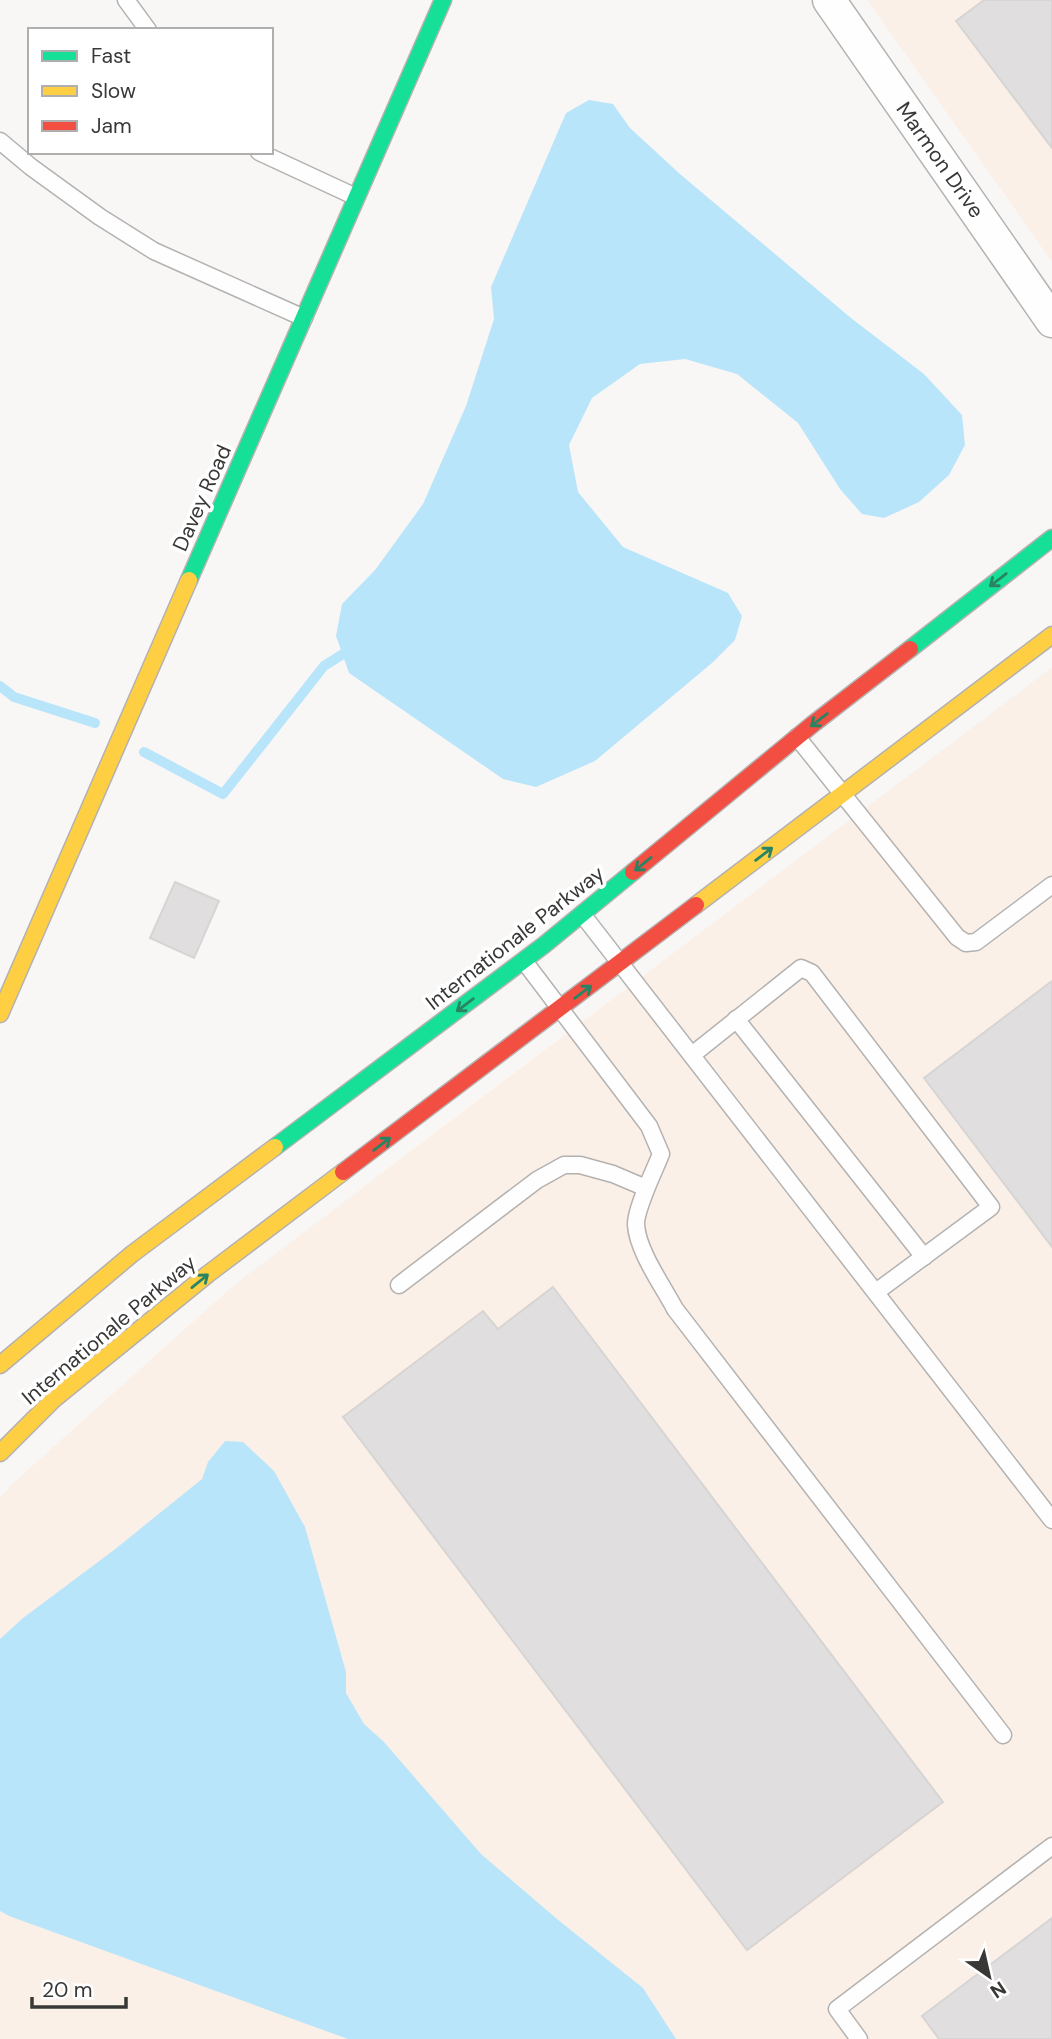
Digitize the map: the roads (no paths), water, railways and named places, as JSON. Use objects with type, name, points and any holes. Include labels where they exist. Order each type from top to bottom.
[{"type":"street","name":"Davey Road","points":[[0,1014],[443,0]]},
{"type":"street","name":"Marmon Drive","points":[[828,0],[1052,321]]},
{"type":"street","name":"Internationale Parkway","points":[[0,1365],[132,1254],[524,961],[797,737],[1052,538]]},
{"type":"street","name":"Internationale Parkway","points":[[0,1453],[54,1399],[208,1275],[1052,635]]},
{"type":"lane","points":[[126,0],[147,28]]},
{"type":"lane","points":[[0,141],[51,181],[154,251],[304,318]]},
{"type":"lane","points":[[263,154],[356,197]]},
{"type":"lane","points":[[797,737],[957,937],[966,943],[976,942],[1052,885]]},
{"type":"lane","points":[[582,914],[1052,1520]]},
{"type":"lane","points":[[524,961],[649,1126],[661,1154],[646,1188],[635,1224],[644,1252],[675,1309],[1003,1735]]},
{"type":"lane","points":[[691,1055],[801,968],[812,973],[991,1207],[876,1293]]},
{"type":"lane","points":[[736,1019],[924,1257]]},
{"type":"lane","points":[[399,1284],[537,1180],[564,1165],[591,1168],[646,1188]]},
{"type":"lane","points":[[859,2039],[837,2009],[1052,1846]]},
{"type":"water","points":[[589,100],[613,104],[630,128],[680,174],[851,318],[924,374],[962,415],[965,445],[949,475],[919,502],[884,518],[862,514],[840,489],[798,423],[737,374],[685,359],[640,364],[592,398],[569,445],[578,492],[623,547],[728,593],[742,616],[735,640],[712,663],[595,761],[536,787],[503,779],[349,673],[336,636],[342,604],[375,570],[423,504],[466,406],[494,319],[491,287],[566,113]]},
{"type":"water","points":[[225,1441],[243,1442],[274,1471],[305,1527],[346,1672],[346,1693],[364,1724],[384,1742],[481,1854],[643,1988],[676,2039],[348,2039],[0,1911],[0,1639],[23,1618],[114,1550],[202,1479],[208,1462]]},
{"type":"waterway","points":[[144,752],[223,794],[324,666],[343,654]]},
{"type":"waterway","points":[[0,686],[14,697],[95,723]]}]
